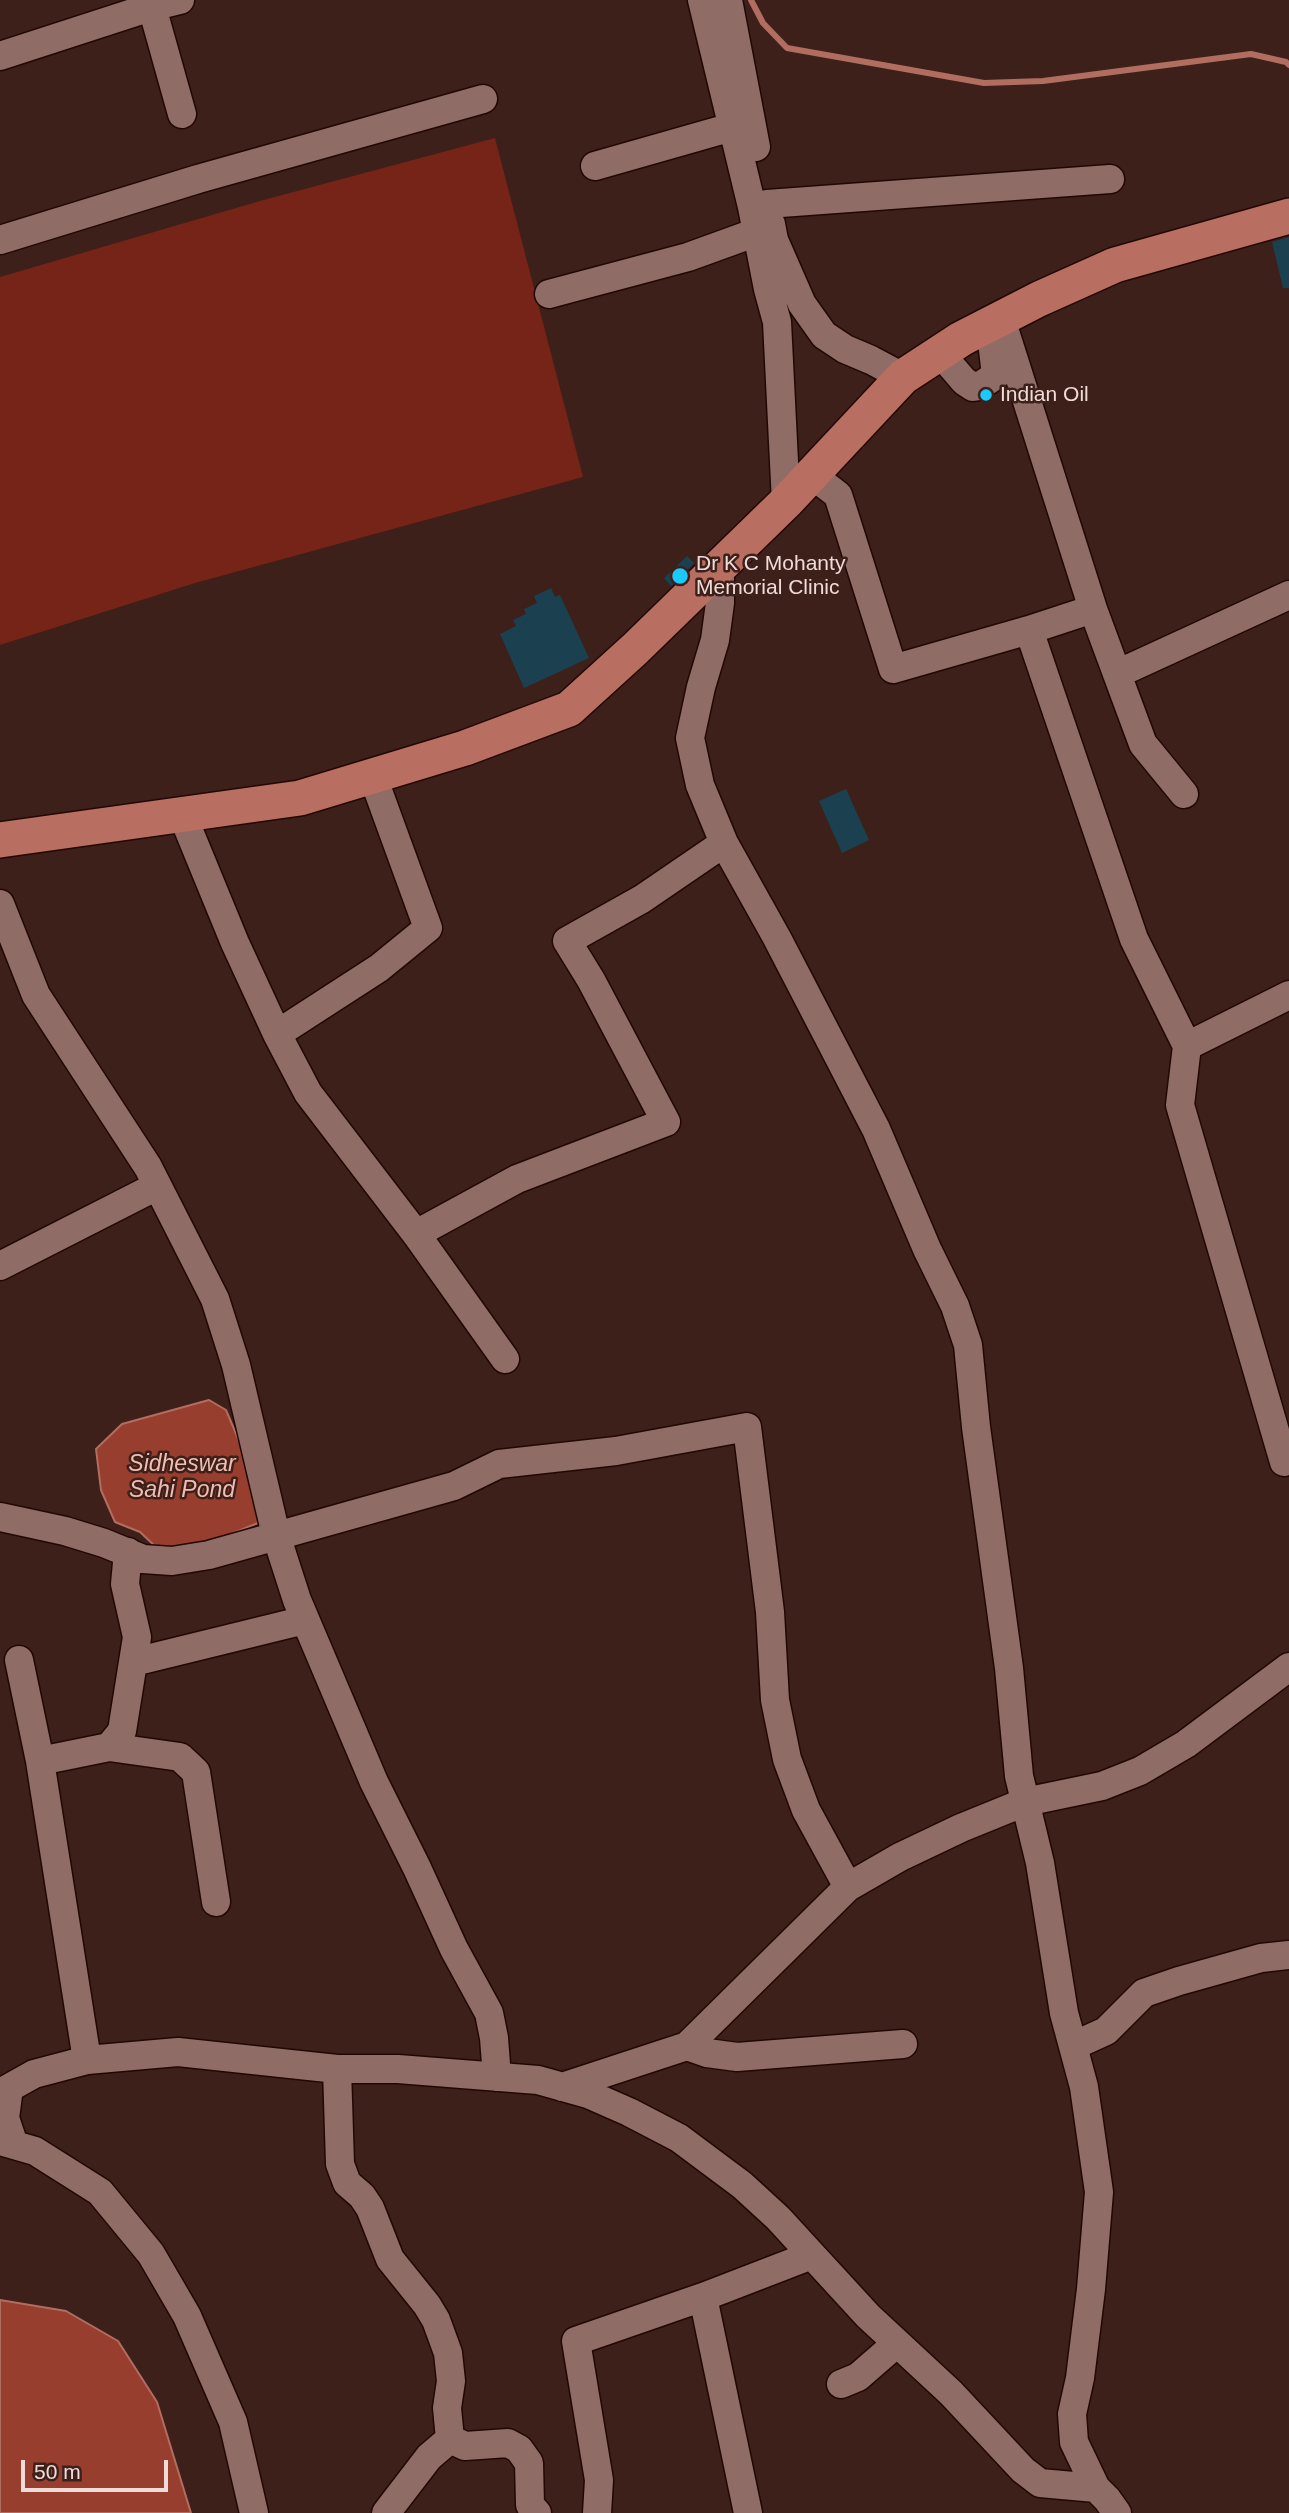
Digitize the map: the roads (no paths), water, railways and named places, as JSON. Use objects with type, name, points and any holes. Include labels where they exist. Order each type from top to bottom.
[{"type":"main road","points":[[0,839],[300,798],[465,748],[569,709],[635,649],[786,502],[903,377],[961,339],[1115,265],[1289,216]]},
{"type":"street","points":[[0,56],[150,4],[180,0]]},
{"type":"street","points":[[702,0],[777,322],[786,502]]},
{"type":"street","points":[[728,0],[774,240],[802,304],[824,335],[845,349],[903,377]]},
{"type":"street","points":[[150,4],[182,114]]},
{"type":"street","points":[[0,240],[198,179],[483,99]]},
{"type":"street","points":[[595,166],[733,127]]},
{"type":"street","points":[[767,204],[1110,179]]},
{"type":"street","points":[[550,294],[688,257],[757,232]]},
{"type":"street","points":[[940,353],[964,381],[973,387],[980,386],[996,375],[995,322]]},
{"type":"street","points":[[995,322],[1093,609],[1143,744],[1185,794]]},
{"type":"street","points":[[812,475],[838,495],[893,670],[1029,631],[1093,609]]},
{"type":"street","points":[[720,567],[720,603],[715,640],[701,687],[691,737],[700,785],[724,843],[778,938],[876,1129],[926,1249],[955,1306],[968,1345],[976,1427],[1009,1668],[1018,1776],[1040,1863],[1064,2013],[1084,2087],[1098,2192],[1091,2289],[1080,2378],[1072,2414],[1074,2442],[1096,2488],[1117,2513]]},
{"type":"street","points":[[1116,674],[1289,595]]},
{"type":"street","points":[[1029,631],[1134,939],[1187,1046],[1180,1105],[1284,1462],[1289,1460]]},
{"type":"street","points":[[277,1034],[379,968],[428,928],[373,776]]},
{"type":"street","points":[[182,814],[235,943],[307,1093],[416,1234],[505,1359]]},
{"type":"street","points":[[416,1234],[517,1179],[666,1122],[591,980],[567,941],[642,899],[724,843]]},
{"type":"street","points":[[0,904],[36,995],[148,1167],[215,1300],[236,1365],[276,1535],[305,1620],[374,1782],[454,1950],[489,2013],[494,2038],[496,2077]]},
{"type":"street","points":[[1187,1046],[1289,995]]},
{"type":"street","points":[[0,1266],[157,1186]]},
{"type":"street","points":[[0,1517],[65,1531],[143,1559],[172,1561],[209,1555],[454,1486],[499,1464],[616,1451],[747,1427],[770,1612],[775,1700],[787,1759],[806,1810],[848,1887]]},
{"type":"street","points":[[109,1747],[122,1731],[137,1637],[125,1584],[128,1552]]},
{"type":"street","points":[[134,1662],[305,1620]]},
{"type":"street","points":[[19,1660],[40,1761],[87,2060]]},
{"type":"street","points":[[562,2087],[687,2046],[848,1887],[900,1857],[1025,1802],[1102,1786],[1140,1771],[1186,1744],[1289,1667]]},
{"type":"street","points":[[40,1761],[109,1747],[180,1757],[196,1772],[216,1902]]},
{"type":"street","points":[[1073,2046],[1106,2031],[1144,1993],[1179,1980],[1261,1958],[1289,1955]]},
{"type":"street","points":[[687,2046],[707,2053],[737,2057],[902,2044]]},
{"type":"street","points":[[254,2513],[233,2422],[187,2316],[151,2254],[100,2192],[35,2151],[7,2143],[5,2090],[34,2074],[87,2060],[178,2052],[337,2068],[398,2069],[538,2080],[588,2094],[678,2138],[742,2185],[778,2218],[868,2316],[951,2393],[1023,2470],[1040,2483],[1096,2488]]},
{"type":"street","points":[[337,2068],[340,2164],[347,2183],[362,2196],[370,2208],[390,2259],[436,2320],[449,2362],[451,2381],[447,2408],[450,2439]]},
{"type":"street","points":[[597,2513],[599,2480],[576,2341],[703,2297],[812,2255]]},
{"type":"street","points":[[703,2297],[748,2513]]},
{"type":"street","points":[[841,2384],[858,2377],[897,2343]]},
{"type":"street","points":[[386,2513],[429,2457],[450,2439]]},
{"type":"street","points":[[450,2439],[465,2446],[508,2443],[519,2449],[529,2463],[530,2505],[537,2513]]},
{"type":"water","name":"Sidheswar Sahi Pond","points":[[209,1400],[226,1410],[253,1474],[259,1497],[258,1523],[211,1542],[175,1552],[157,1548],[140,1532],[115,1522],[101,1490],[96,1449],[122,1424]]},
{"type":"water","points":[[0,2300],[66,2311],[118,2341],[157,2402],[191,2513],[0,2513]]},
{"type":"waterway","points":[[751,0],[763,23],[787,48],[984,83],[1043,81],[1251,54],[1289,65]]},
{"type":"place","name":"Indian Oil","points":[[986,395]]},
{"type":"place","name":"Dr K C Mohanty Memorial Clinic","points":[[680,576]]}]
